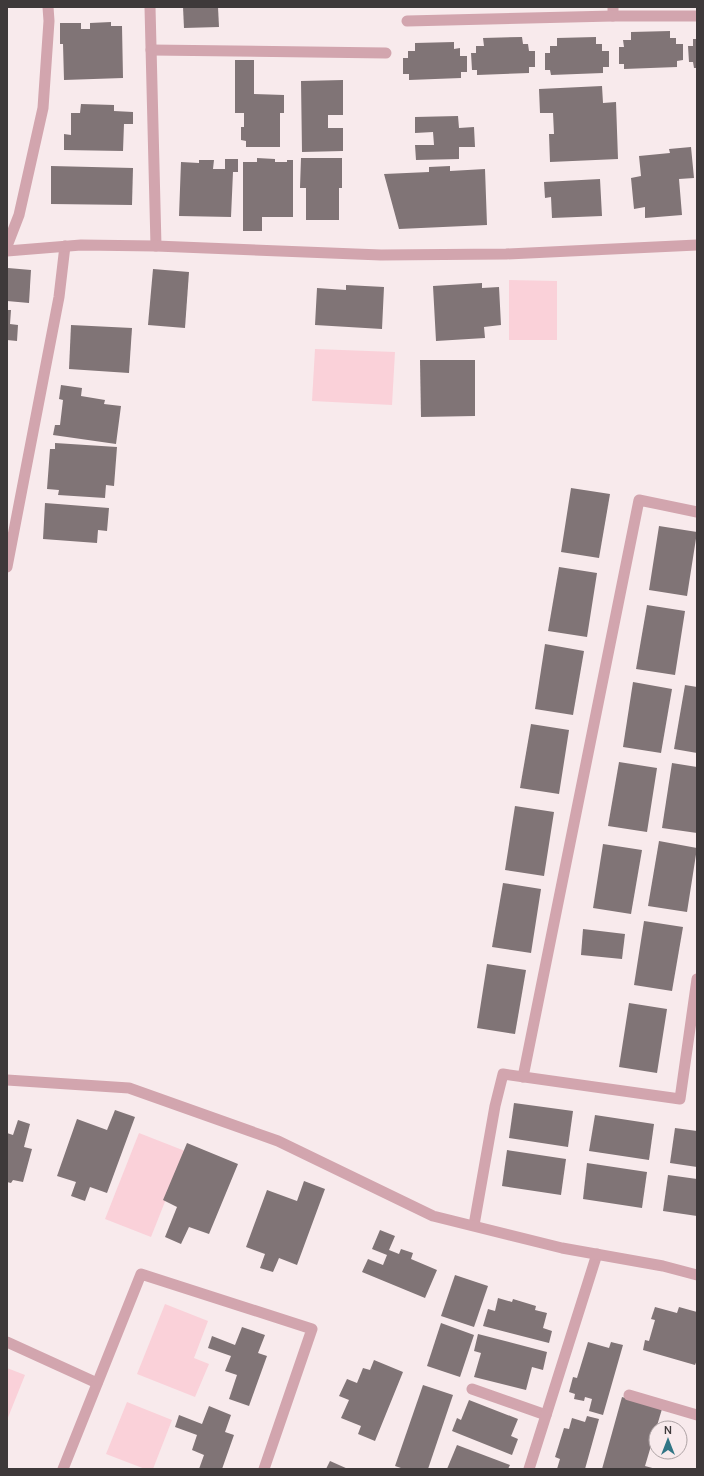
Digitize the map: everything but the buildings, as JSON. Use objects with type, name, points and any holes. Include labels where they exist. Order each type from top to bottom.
[{"type":"street","points":[[7,246],[19,215],[43,108],[49,21],[48,7]]},
{"type":"street","points":[[150,7],[156,246]]},
{"type":"street","points":[[407,21],[613,11],[697,16]]},
{"type":"street","points":[[151,50],[386,53]]},
{"type":"street","points":[[7,250],[66,246],[156,246],[404,254],[506,254],[697,245]]},
{"type":"street","points":[[7,567],[59,297],[66,246]]},
{"type":"street","points":[[523,1077],[639,500],[697,512]]},
{"type":"street","points":[[474,1225],[495,1106],[503,1074],[680,1099],[697,979]]},
{"type":"street","points":[[7,1080],[130,1088],[278,1141],[433,1216],[562,1248],[663,1266],[697,1275]]},
{"type":"street","points":[[529,1469],[598,1254]]},
{"type":"street","points":[[63,1469],[142,1274],[312,1329],[264,1469]]},
{"type":"street","points":[[7,1342],[98,1383]]},
{"type":"street","points":[[472,1389],[546,1415]]},
{"type":"street","points":[[629,1395],[697,1415]]},
{"type":"shaded area","points":[[509,280],[557,281],[557,340],[509,340]]},
{"type":"shaded area","points":[[315,349],[395,352],[392,405],[312,401]]},
{"type":"shaded area","points":[[139,1133],[185,1151],[151,1237],[105,1219]]},
{"type":"shaded area","points":[[165,1304],[208,1321],[194,1358],[209,1364],[195,1397],[137,1374]]},
{"type":"shaded area","points":[[7,1368],[25,1375],[7,1420]]},
{"type":"shaded area","points":[[127,1402],[172,1420],[153,1469],[145,1469],[106,1454]]}]
